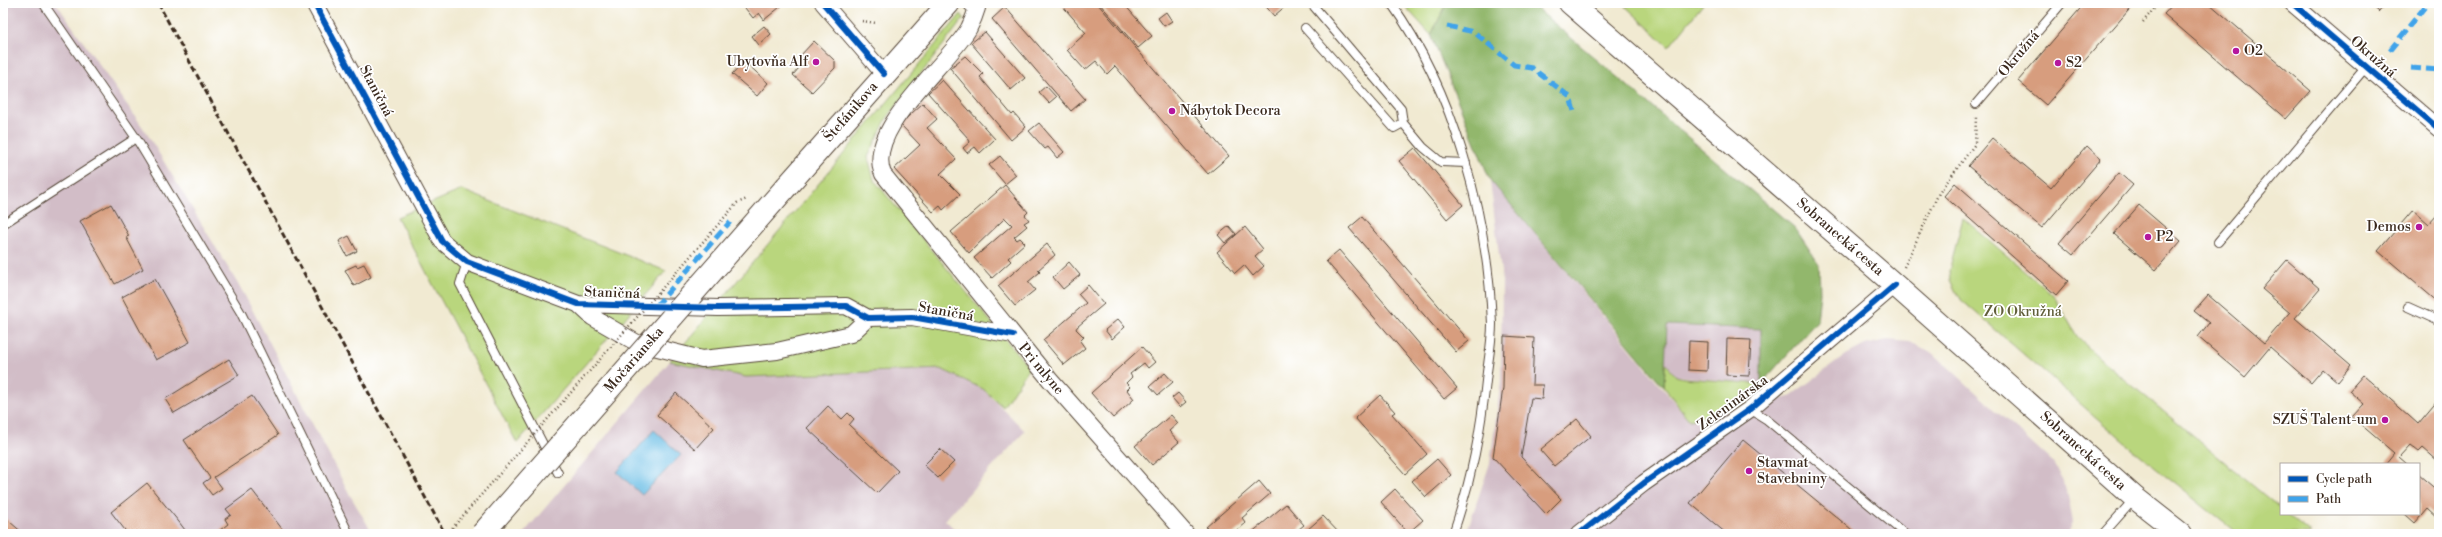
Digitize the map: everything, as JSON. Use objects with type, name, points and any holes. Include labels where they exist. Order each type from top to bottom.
[{"type":"main road","name":"Štefánikova","points":[[787,186],[948,3]]},
{"type":"main road","name":"Sobranecká cesta","points":[[1570,3],[1895,285],[2135,498],[2182,534]]},
{"type":"main road","name":"Močarianska","points":[[482,534],[787,186]]},
{"type":"street","name":"Staničná","points":[[314,3],[442,241],[467,262],[578,304],[718,308],[846,306],[868,318],[912,317],[1013,335]]},
{"type":"street","points":[[823,3],[884,74]]},
{"type":"street","name":"Pri mlyne","points":[[971,3],[977,8],[969,29],[893,123],[878,158],[883,174],[1013,335],[1186,534]]},
{"type":"street","name":"Okružná","points":[[2292,3],[2439,129]]},
{"type":"street","name":"Zeleninárska","points":[[1579,534],[1681,456],[1750,409],[1895,285]]},
{"type":"street","name":"Staničná","points":[[578,304],[592,317],[637,343],[702,359],[777,351],[851,334],[868,318]]},
{"type":"lane","points":[[43,3],[136,138],[241,312],[349,534]]},
{"type":"lane","points":[[1311,3],[1401,109],[1403,123],[1423,147],[1441,162],[1466,163]]},
{"type":"lane","points":[[1391,3],[1410,29],[1435,82],[1466,163],[1476,201],[1486,259],[1492,326],[1482,426],[1468,490],[1453,534]]},
{"type":"lane","name":"Okružná","points":[[1976,104],[2062,3]]},
{"type":"lane","points":[[1305,28],[1394,128],[1403,123]]},
{"type":"lane","name":"Okružná","points":[[2218,242],[2366,67]]},
{"type":"lane","points":[[3,224],[136,138]]},
{"type":"lane","points":[[467,262],[460,284],[558,473]]},
{"type":"lane","points":[[2408,307],[2439,321]]},
{"type":"lane","points":[[1750,409],[1766,419],[1905,534]]},
{"type":"lane","points":[[2103,534],[2135,498]]},
{"type":"path","points":[[2143,22],[2159,3]]},
{"type":"path","points":[[1895,285],[1939,193],[1975,144],[1976,104]]},
{"type":"path","points":[[447,534],[737,202],[749,199]]},
{"type":"shaded area","points":[[3,3],[56,3],[146,132],[244,294],[350,495],[373,534],[3,534]]},
{"type":"shaded area","points":[[1490,180],[1689,420],[1789,397],[1846,355],[1865,345],[1887,340],[1910,342],[1933,353],[2053,463],[2066,486],[2073,522],[2068,534],[1466,534],[1490,463],[1501,381],[1502,280]]},
{"type":"shaded area","points":[[1667,325],[1761,329],[1761,384],[1676,376],[1665,362]]},
{"type":"shaded area","points":[[670,361],[746,377],[941,369],[983,389],[1025,431],[945,520],[960,534],[523,534]]},
{"type":"green space","points":[[1402,3],[1447,3],[1431,35]]},
{"type":"green space","points":[[1447,3],[1530,3],[1795,228],[1819,264],[1820,293],[1817,321],[1761,384],[1761,329],[1667,325],[1664,387],[1490,180],[1431,35]]},
{"type":"green space","points":[[1622,3],[1704,3],[1669,47]]},
{"type":"green space","points":[[961,14],[964,18],[887,118],[868,157],[874,180],[1029,368],[1003,407],[983,389],[941,369],[746,377],[670,361]]},
{"type":"green space","points":[[462,190],[666,271],[517,443],[397,217]]},
{"type":"green space","name":"ZO Okružná","points":[[1963,218],[2054,296],[2078,338],[2104,362],[2280,508],[2280,515],[2288,515],[2311,534],[2238,534],[2138,454],[1959,298],[1950,280],[1949,271]]},
{"type":"green space","points":[[1665,362],[1676,376],[1684,378],[1761,384],[1715,414],[1689,420],[1664,387]]},
{"type":"water","points":[[654,430],[681,455],[642,495],[617,472]]},
{"type":"building","points":[[741,3],[785,3],[764,20],[759,13],[753,18]]},
{"type":"building","name":"Nábytok Decora","points":[[1060,3],[1097,3],[1229,156],[1208,174],[1115,66],[1107,74],[1096,61],[1085,70],[1067,50],[1086,33]]},
{"type":"building","points":[[1099,3],[1123,3],[1152,36],[1138,48]]},
{"type":"building","points":[[1263,3],[1289,3],[1274,16]]},
{"type":"building","name":"S2","points":[[2085,3],[2135,3],[2046,105],[2018,81]]},
{"type":"building","name":"O2","points":[[2174,3],[2209,3],[2311,91],[2286,119],[2164,14]]},
{"type":"building","points":[[2369,3],[2386,3],[2379,12]]},
{"type":"building","points":[[1005,7],[1085,99],[1071,111],[992,19]]},
{"type":"building","points":[[1166,12],[1172,21],[1164,26],[1158,18]]},
{"type":"building","points":[[764,26],[771,34],[759,45],[752,36]]},
{"type":"building","points":[[985,32],[1025,78],[1011,90],[971,43]]},
{"type":"building","points":[[814,41],[835,61],[835,68],[812,92],[793,75],[804,62],[799,57]]},
{"type":"building","points":[[965,56],[983,74],[980,77],[1012,115],[1014,113],[1026,127],[1011,140],[950,68]]},
{"type":"building","points":[[744,61],[768,83],[757,96],[732,74]]},
{"type":"building","points":[[942,80],[995,139],[980,153],[975,147],[967,153],[963,148],[970,142],[968,138],[928,93]]},
{"type":"building","points":[[1046,86],[1056,97],[1049,103],[1039,92]]},
{"type":"building","points":[[923,103],[937,119],[927,128],[956,159],[940,174],[960,194],[943,210],[940,206],[933,212],[894,169],[920,145],[900,124]]},
{"type":"building","points":[[1039,123],[1064,152],[1057,158],[1048,147],[1045,149],[1029,131]]},
{"type":"building","points":[[1992,138],[2051,188],[2087,146],[2101,159],[2042,228],[1968,166]]},
{"type":"building","points":[[1415,148],[1463,205],[1447,219],[1399,161]]},
{"type":"building","points":[[1000,156],[1016,175],[1005,184],[989,165]]},
{"type":"building","points":[[2119,173],[2133,185],[2073,255],[2059,243]]},
{"type":"building","points":[[1955,183],[2068,281],[2056,295],[1944,196]]},
{"type":"building","points":[[1005,185],[1028,212],[1025,215],[1029,220],[1024,223],[1027,226],[1014,237],[1017,240],[1020,238],[1025,243],[1008,258],[1011,261],[992,278],[974,258],[1012,225],[1005,218],[969,253],[951,232]]},
{"type":"building","points":[[111,204],[129,236],[126,237],[143,269],[115,284],[80,221]]},
{"type":"building","name":"P2","points":[[2139,205],[2181,241],[2156,270],[2114,234]]},
{"type":"building","points":[[2413,210],[2429,224],[2437,215],[2439,217],[2439,303],[2378,251]]},
{"type":"building","points":[[1362,217],[1469,341],[1456,352],[1349,228]]},
{"type":"building","points":[[1229,226],[1236,234],[1225,243],[1218,235]]},
{"type":"building","points":[[1245,227],[1263,249],[1255,256],[1264,266],[1253,276],[1244,265],[1235,273],[1217,252]]},
{"type":"building","points":[[349,236],[357,251],[347,256],[339,241]]},
{"type":"building","points":[[1047,244],[1055,255],[1038,270],[1040,272],[1028,282],[1035,290],[1015,306],[998,286]]},
{"type":"building","points":[[1339,250],[1457,388],[1444,399],[1326,261]]},
{"type":"building","points":[[2287,260],[2320,289],[2295,318],[2351,366],[2338,382],[2323,369],[2311,383],[2270,347],[2245,377],[2198,337],[2209,323],[2194,311],[2208,295],[2264,343],[2290,313],[2262,289]]},
{"type":"building","points":[[1069,262],[1080,275],[1063,289],[1053,277]]},
{"type":"building","points":[[364,264],[371,277],[354,286],[345,270],[356,265],[357,267]]},
{"type":"building","points":[[155,279],[190,342],[156,360],[122,297]]},
{"type":"building","points":[[1088,285],[1104,304],[1077,327],[1076,329],[1084,337],[1080,341],[1085,348],[1064,365],[1043,340],[1086,303],[1078,294]]},
{"type":"building","points":[[1118,319],[1125,327],[1112,339],[1105,330]]},
{"type":"building","points":[[1504,336],[1534,338],[1532,385],[1543,385],[1542,399],[1531,398],[1521,457],[1561,499],[1546,514],[1493,457],[1503,388]]},
{"type":"building","points":[[1727,339],[1751,340],[1749,376],[1726,375]]},
{"type":"building","points":[[1689,341],[1708,342],[1707,371],[1688,370]]},
{"type":"building","points":[[1142,347],[1155,362],[1148,368],[1144,363],[1130,374],[1132,377],[1126,383],[1130,387],[1127,390],[1134,399],[1113,418],[1091,393]]},
{"type":"building","points":[[229,359],[239,375],[174,413],[165,399]]},
{"type":"building","points":[[1165,373],[1173,382],[1158,395],[1150,386]]},
{"type":"building","name":"SZUŠ Talent-um","points":[[2363,375],[2418,424],[2439,399],[2439,462],[2423,448],[2419,452],[2410,445],[2399,457],[2406,463],[2386,463],[2394,453],[2352,417],[2364,404],[2349,391]]},
{"type":"building","points":[[676,393],[714,428],[695,449],[657,415]]},
{"type":"building","points":[[1178,393],[1186,402],[1180,407],[1172,398]]},
{"type":"building","points":[[1380,395],[1395,412],[1392,414],[1427,454],[1405,474],[1355,418]]},
{"type":"building","points":[[252,396],[278,435],[214,477],[222,488],[212,495],[203,483],[210,478],[184,440]]},
{"type":"building","points":[[828,406],[842,419],[848,413],[854,419],[849,425],[898,471],[877,493],[807,428]]},
{"type":"building","points":[[1171,415],[1178,423],[1169,431],[1179,442],[1152,465],[1135,446]]},
{"type":"building","points":[[1577,419],[1591,436],[1554,466],[1540,450]]},
{"type":"building","name":"Stavmat Stavebniny","points":[[1743,440],[1857,534],[1727,534],[1690,503]]},
{"type":"building","points":[[940,449],[954,462],[938,478],[924,465]]},
{"type":"building","points":[[1437,459],[1451,475],[1426,497],[1412,481]]},
{"type":"building","points":[[2420,476],[2439,492],[2439,520],[2427,509],[2415,523],[2406,515],[2420,515]]},
{"type":"building","points":[[1259,481],[1270,494],[1242,518],[1246,523],[1233,534],[1212,534],[1206,527]]},
{"type":"building","points":[[147,483],[188,534],[128,534],[111,512]]},
{"type":"building","points":[[1395,489],[1423,520],[1408,533],[1381,502]]},
{"type":"building","points":[[252,490],[286,534],[215,534],[228,524],[225,519],[231,515],[226,509]]},
{"type":"building","points":[[1286,504],[1304,525],[1293,534],[1250,534]]},
{"type":"building","points":[[3,516],[24,534],[3,534]]},
{"type":"building","points":[[1323,516],[1340,534],[1311,534],[1307,530]]},
{"type":"railway","points":[[158,3],[445,534]]},
{"type":"marked path","points":[[2390,50],[2428,3]]},
{"type":"marked path","points":[[1447,26],[1474,32],[1514,65],[1532,68],[1570,97],[1575,115]]},
{"type":"marked path","points":[[2411,68],[2439,70]]},
{"type":"marked path","points":[[656,306],[730,222]]},
{"type":"cycle path","points":[[314,3],[442,241],[467,262],[578,304],[718,308],[846,306],[868,318],[912,317],[1013,335]]},
{"type":"cycle path","points":[[823,3],[884,74]]},
{"type":"cycle path","points":[[2292,3],[2439,129]]},
{"type":"cycle path","points":[[1579,534],[1644,483],[1750,409],[1895,285]]},
{"type":"place","name":"O2","points":[[2236,51]]},
{"type":"place","name":"Ubytovňa Alf","points":[[816,62]]},
{"type":"place","name":"S2","points":[[2058,63]]},
{"type":"place","name":"Nábytok Decora","points":[[1172,111]]},
{"type":"place","name":"Demos","points":[[2419,227]]},
{"type":"place","name":"P2","points":[[2148,237]]},
{"type":"place","name":"SZUŠ Talent-um","points":[[2385,420]]},
{"type":"place","name":"Stavmat Stavebniny","points":[[1749,471]]}]
